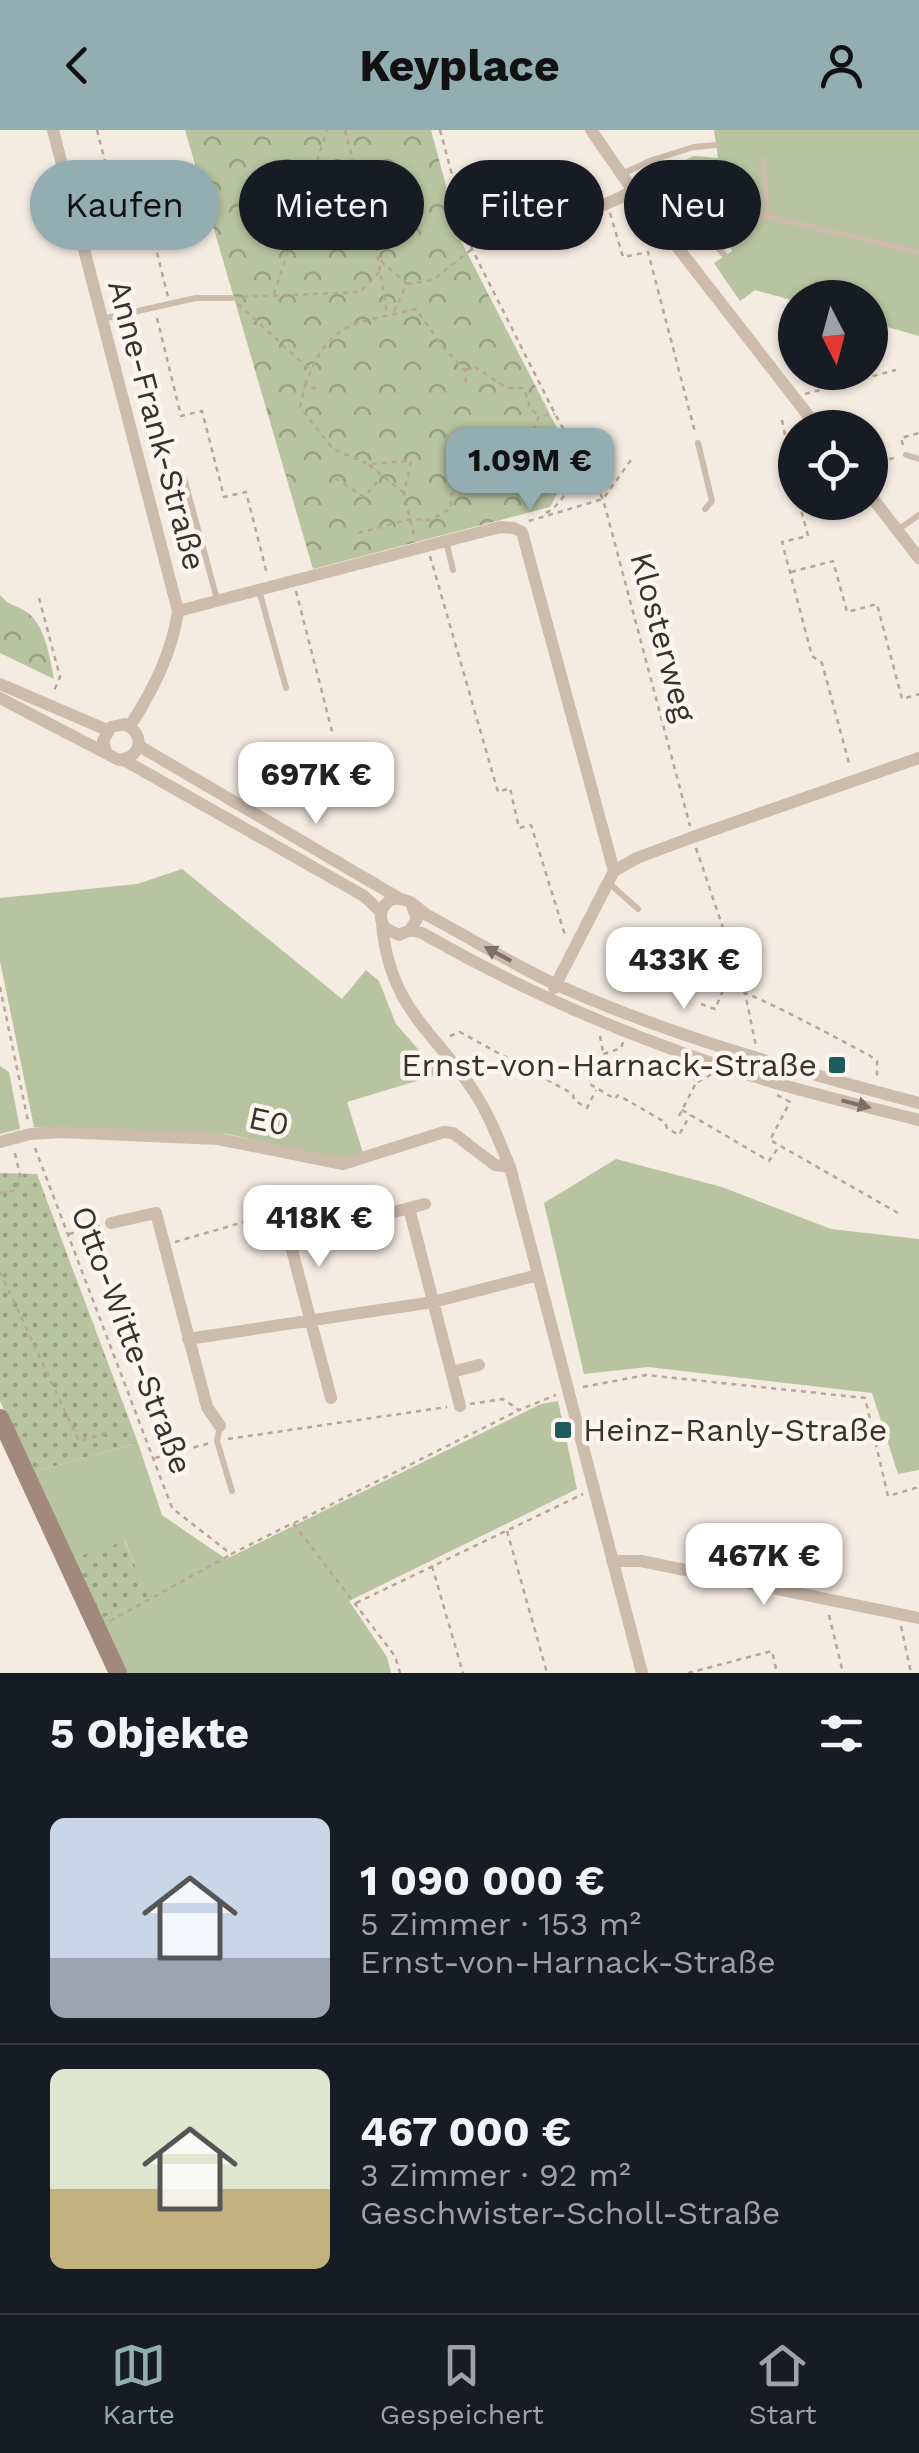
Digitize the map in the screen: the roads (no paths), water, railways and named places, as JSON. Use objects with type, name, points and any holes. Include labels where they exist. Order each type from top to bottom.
[{"type":"main road","points":[[0,1418],[118,1673]]},
{"type":"street","name":"Anne-Frank-Straße","points":[[54,130],[178,611],[175,633],[160,673],[130,726]]},
{"type":"street","points":[[591,130],[624,177]]},
{"type":"street","points":[[679,250],[804,410]]},
{"type":"street","points":[[888,518],[914,541],[919,558]]},
{"type":"street","points":[[178,611],[446,540],[500,527],[514,528],[524,536],[612,877]]},
{"type":"street","points":[[0,684],[107,730]]},
{"type":"street","points":[[0,698],[124,760],[364,896],[394,934],[422,933],[548,1000],[694,1055],[780,1084],[919,1120]]},
{"type":"street","points":[[106,752],[103,741],[107,730],[115,724],[130,726],[138,735],[139,746],[124,760]]},
{"type":"street","points":[[139,746],[384,892],[406,900],[556,984],[693,1039],[919,1102]]},
{"type":"street","points":[[548,1000],[612,877],[637,858],[919,758]]},
{"type":"street","points":[[406,900],[388,902],[381,918],[389,961],[407,1007],[472,1089],[510,1168],[642,1673]]},
{"type":"street","points":[[399,989],[396,953],[417,915],[406,900]]},
{"type":"street","name":"E0","points":[[6,1141],[60,1132],[218,1139],[344,1164],[444,1132],[453,1133],[495,1165],[510,1168]]},
{"type":"street","points":[[387,1214],[425,1204]]},
{"type":"street","points":[[255,1219],[297,1208]]},
{"type":"street","points":[[409,1208],[460,1406]]},
{"type":"street","points":[[110,1224],[163,1211],[164,1245],[188,1339],[207,1407],[220,1426]]},
{"type":"street","points":[[282,1212],[331,1398]]},
{"type":"street","points":[[188,1339],[433,1302],[538,1275]]},
{"type":"street","points":[[452,1372],[479,1366]]},
{"type":"street","points":[[612,1561],[642,1561],[919,1618]]},
{"type":"lane","points":[[652,160],[694,146],[716,144]]},
{"type":"lane","points":[[763,160],[768,216]]},
{"type":"lane","points":[[761,214],[919,252]]},
{"type":"lane","points":[[720,250],[725,256]]},
{"type":"lane","points":[[101,320],[196,298],[232,298]]},
{"type":"lane","points":[[698,443],[712,502],[705,509]]},
{"type":"lane","points":[[906,454],[919,459]]},
{"type":"lane","points":[[184,478],[217,600]]},
{"type":"lane","points":[[898,530],[919,516]]},
{"type":"lane","points":[[446,540],[453,570]]},
{"type":"lane","points":[[264,588],[286,688]]},
{"type":"lane","points":[[612,877],[638,909]]},
{"type":"lane","points":[[220,1426],[217,1440],[232,1491]]},
{"type":"place","name":"Ernst-von-Harnack-Straße","points":[[837,1065]]},
{"type":"place","name":"Heinz-Ranly-Straße","points":[[563,1430]]}]
